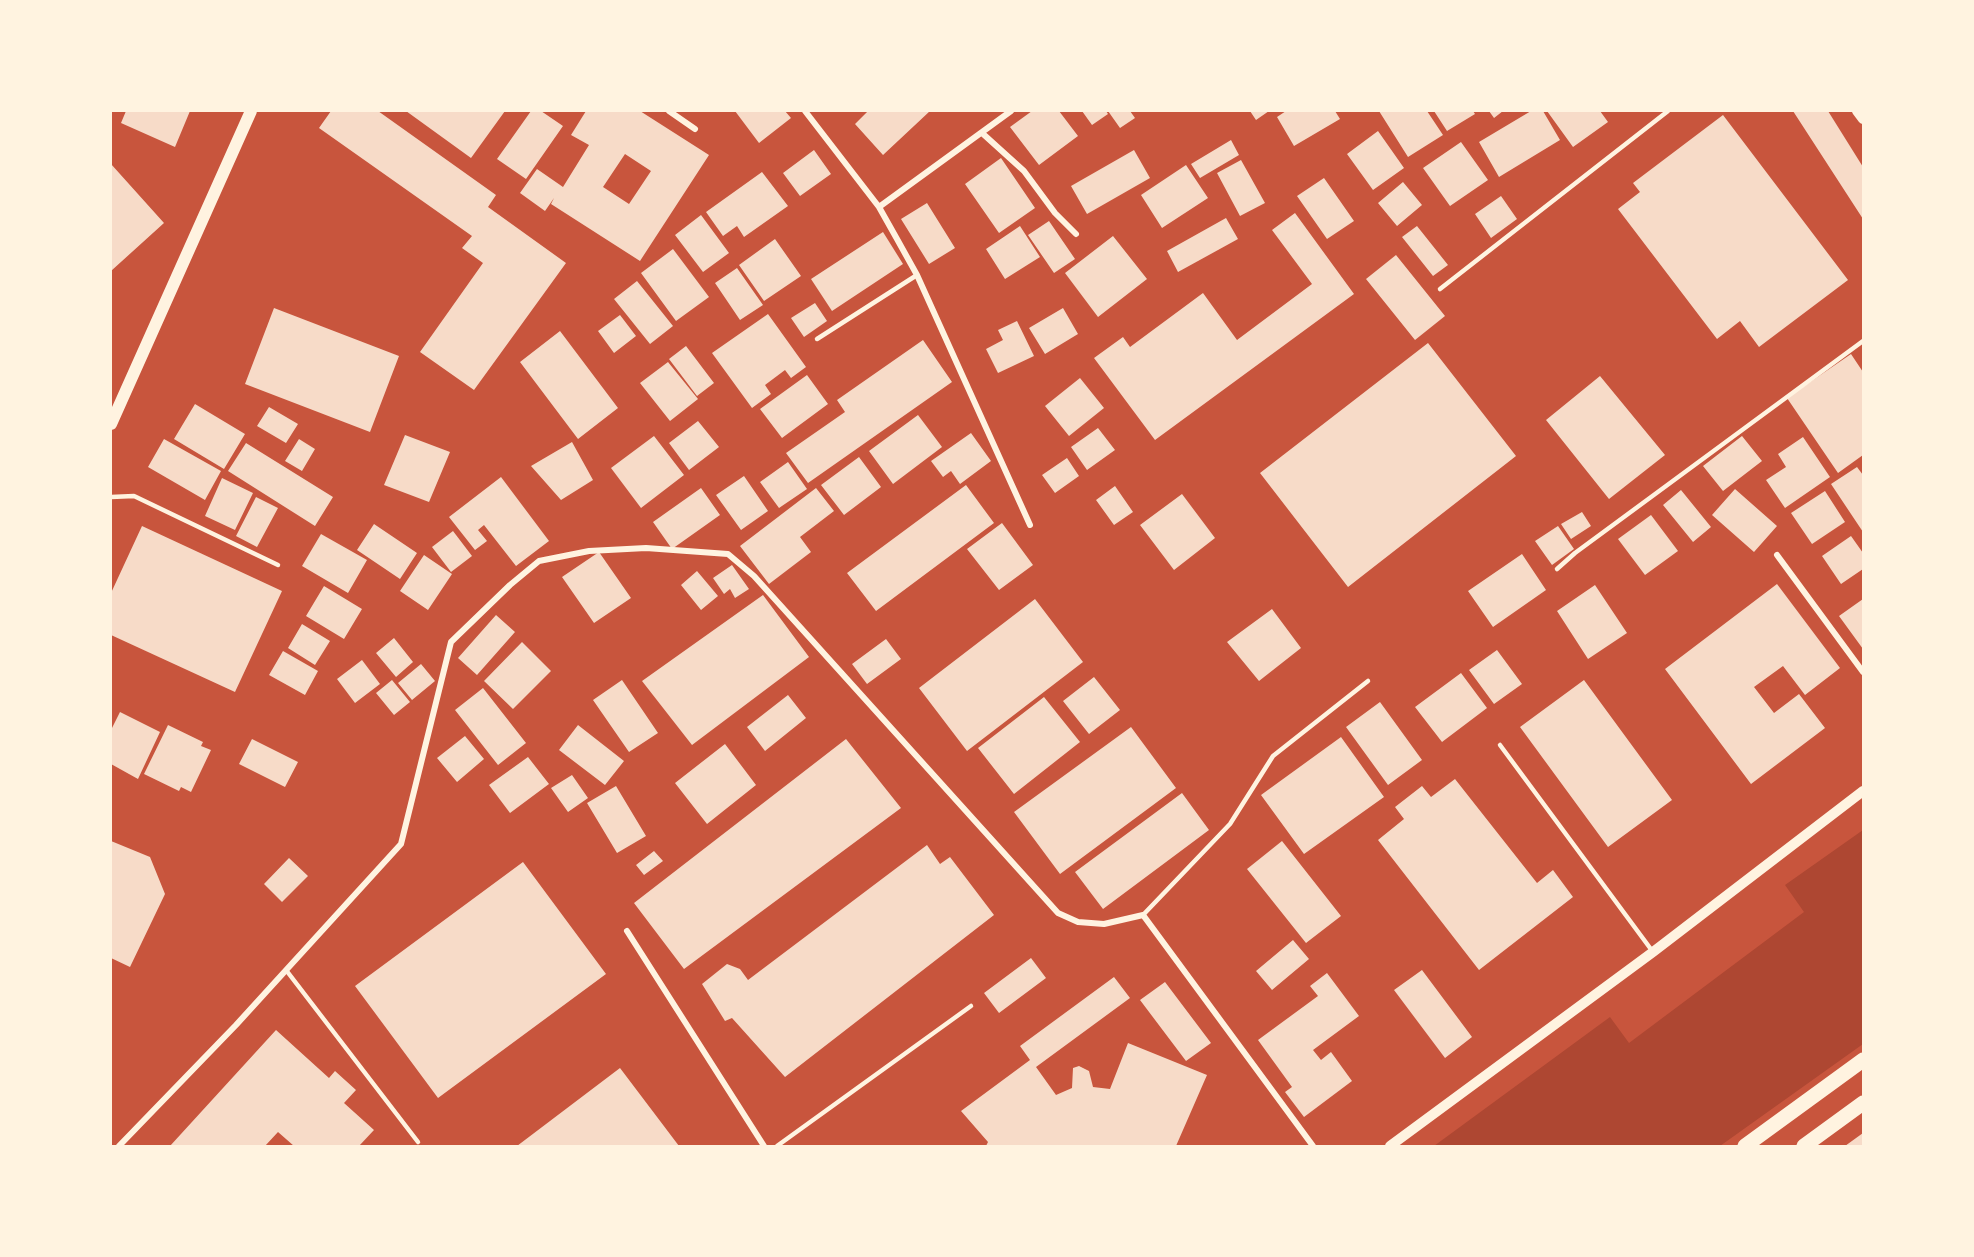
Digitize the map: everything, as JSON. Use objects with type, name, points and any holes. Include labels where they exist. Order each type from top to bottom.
[{"type":"main road","points":[[111,424],[251,111]]},
{"type":"main road","points":[[1745,1146],[1863,1060]]},
{"type":"main road","points":[[1804,1146],[1863,1103]]},
{"type":"street","points":[[669,111],[695,129]]},
{"type":"street","points":[[805,111],[879,207],[917,275],[1030,525]]},
{"type":"street","points":[[879,207],[1011,111]]},
{"type":"street","points":[[1857,111],[1863,120]]},
{"type":"street","points":[[982,133],[1024,171],[1055,213],[1076,234]]},
{"type":"street","points":[[119,1146],[286,970],[401,844],[451,642],[510,585],[539,561],[589,551],[646,548],[728,554],[754,576],[1058,913],[1078,922],[1104,924],[1143,915],[1313,1146]]},
{"type":"street","points":[[1777,555],[1863,672]]},
{"type":"street","points":[[1390,1146],[1653,952],[1863,792]]},
{"type":"street","points":[[627,931],[764,1146]]},
{"type":"lane","points":[[1440,289],[1668,111]]},
{"type":"lane","points":[[817,339],[917,275]]},
{"type":"lane","points":[[1557,568],[1863,341]]},
{"type":"lane","points":[[111,497],[134,496],[278,565]]},
{"type":"lane","points":[[1143,915],[1230,824],[1273,756],[1368,681]]},
{"type":"lane","points":[[1500,745],[1653,952]]},
{"type":"lane","points":[[286,970],[418,1142]]},
{"type":"lane","points":[[777,1146],[971,1006]]},
{"type":"shaded area","points":[[1863,830],[1863,1044],[1720,1146],[1434,1146],[1610,1017],[1629,1043],[1804,912],[1785,885]]},
{"type":"building","points":[[126,111],[190,111],[175,147],[121,123]]},
{"type":"building","points":[[331,111],[378,111],[496,195],[488,207],[566,263],[474,390],[420,352],[483,263],[462,248],[472,236],[319,128]]},
{"type":"building","points":[[406,111],[505,111],[471,158]]},
{"type":"building","points":[[531,111],[541,111],[563,126],[526,179],[497,159]]},
{"type":"building","points":[[586,111],[640,111],[709,155],[640,261],[551,204],[554,198],[545,211],[520,193],[537,169],[563,187],[589,145],[571,135]],"holes":[[[625,154],[651,171],[629,204],[603,187]]]},
{"type":"building","points":[[735,111],[785,111],[791,118],[759,143]]},
{"type":"building","points":[[868,111],[930,111],[883,155],[855,124]]},
{"type":"building","points":[[1032,111],[1059,111],[1078,136],[1039,165],[1010,127]]},
{"type":"building","points":[[1082,111],[1106,111],[1108,114],[1092,125]]},
{"type":"building","points":[[1108,111],[1130,111],[1135,118],[1120,128]]},
{"type":"building","points":[[1250,111],[1269,111],[1256,120]]},
{"type":"building","points":[[1286,111],[1335,111],[1340,119],[1294,146],[1277,117]]},
{"type":"building","points":[[1379,111],[1427,111],[1443,135],[1408,157]]},
{"type":"building","points":[[1434,111],[1473,111],[1475,114],[1447,131]]},
{"type":"building","points":[[1489,111],[1503,111],[1494,118]]},
{"type":"building","points":[[1531,111],[1543,111],[1560,140],[1499,177],[1479,142]]},
{"type":"building","points":[[1547,111],[1600,111],[1608,122],[1573,147]]},
{"type":"building","points":[[1793,111],[1828,111],[1863,167],[1863,219]]},
{"type":"building","points":[[1723,115],[1848,280],[1759,347],[1740,321],[1717,339],[1618,209],[1640,192],[1633,183]]},
{"type":"building","points":[[1378,131],[1404,168],[1373,190],[1347,154]]},
{"type":"building","points":[[1231,140],[1239,155],[1200,178],[1191,164]]},
{"type":"building","points":[[1461,142],[1488,180],[1450,206],[1423,168]]},
{"type":"building","points":[[814,150],[831,174],[800,196],[783,173]]},
{"type":"building","points":[[1134,150],[1150,178],[1087,214],[1071,186]]},
{"type":"building","points":[[1001,158],[1035,208],[999,233],[965,184]]},
{"type":"building","points":[[1241,160],[1265,203],[1240,216],[1217,173]]},
{"type":"building","points":[[111,164],[164,223],[111,271]]},
{"type":"building","points":[[1186,165],[1208,198],[1162,228],[1141,195]]},
{"type":"building","points":[[762,172],[788,206],[744,237],[737,226],[723,236],[706,212]]},
{"type":"building","points":[[1324,178],[1354,221],[1327,239],[1297,196]]},
{"type":"building","points":[[1403,182],[1422,205],[1397,226],[1378,203]]},
{"type":"building","points":[[1501,196],[1517,219],[1491,238],[1475,214]]},
{"type":"building","points":[[927,203],[955,248],[929,264],[901,219]]},
{"type":"building","points":[[1295,213],[1354,294],[1155,440],[1094,358],[1123,337],[1130,347],[1203,293],[1237,340],[1312,284],[1272,230]]},
{"type":"building","points":[[701,215],[729,253],[703,272],[675,235]]},
{"type":"building","points":[[1226,218],[1238,239],[1178,272],[1167,251]]},
{"type":"building","points":[[1049,221],[1075,259],[1054,273],[1028,235]]},
{"type":"building","points":[[1020,226],[1040,257],[1005,279],[986,249]]},
{"type":"building","points":[[1417,226],[1448,265],[1433,276],[1402,237]]},
{"type":"building","points":[[883,232],[903,264],[832,311],[811,279]]},
{"type":"building","points":[[1113,236],[1147,279],[1098,317],[1065,273]]},
{"type":"building","points":[[775,239],[801,276],[764,301],[739,265]]},
{"type":"building","points":[[673,249],[709,297],[676,321],[641,273]]},
{"type":"building","points":[[1396,255],[1445,316],[1415,340],[1366,279]]},
{"type":"building","points":[[737,268],[763,305],[740,320],[715,283]]},
{"type":"building","points":[[637,281],[673,326],[650,344],[614,299]]},
{"type":"building","points":[[815,303],[827,321],[804,337],[791,318]]},
{"type":"building","points":[[274,308],[399,356],[370,432],[245,384]]},
{"type":"building","points":[[1063,308],[1078,334],[1045,354],[1029,328]]},
{"type":"building","points":[[768,314],[806,367],[791,378],[785,370],[765,385],[771,394],[752,408],[712,353]]},
{"type":"building","points":[[620,315],[636,336],[614,353],[598,331]]},
{"type":"building","points":[[1017,321],[1034,356],[998,373],[986,349],[1003,340],[998,330]]},
{"type":"building","points":[[560,331],[618,408],[578,439],[520,362]]},
{"type":"building","points":[[923,340],[952,382],[808,483],[786,453],[845,412],[837,400]]},
{"type":"building","points":[[1428,343],[1516,456],[1348,587],[1260,473]]},
{"type":"building","points":[[686,346],[714,383],[697,396],[669,359]]},
{"type":"building","points":[[1851,354],[1863,372],[1863,455],[1838,473],[1787,398]]},
{"type":"building","points":[[668,362],[698,399],[670,421],[640,383]]},
{"type":"building","points":[[807,375],[828,404],[782,438],[760,409]]},
{"type":"building","points":[[1600,376],[1665,455],[1609,499],[1546,420]]},
{"type":"building","points":[[1080,378],[1104,408],[1069,436],[1045,406]]},
{"type":"building","points":[[195,404],[245,434],[224,469],[174,439]]},
{"type":"building","points":[[269,407],[298,424],[286,443],[257,426]]},
{"type":"building","points":[[918,415],[942,447],[893,484],[869,451]]},
{"type":"building","points":[[698,421],[719,447],[689,470],[669,443]]},
{"type":"building","points":[[1098,428],[1115,450],[1087,470],[1071,447]]},
{"type":"building","points":[[971,433],[991,461],[960,484],[951,471],[943,477],[931,461]]},
{"type":"building","points":[[405,435],[450,452],[429,502],[384,485]]},
{"type":"building","points":[[654,436],[684,475],[641,508],[611,468]]},
{"type":"building","points":[[1742,436],[1762,461],[1723,491],[1703,466]]},
{"type":"building","points":[[1803,437],[1830,477],[1785,508],[1766,480],[1786,467],[1778,454]]},
{"type":"building","points":[[164,439],[221,471],[205,500],[148,467]]},
{"type":"building","points":[[299,439],[315,449],[302,471],[285,461]]},
{"type":"building","points":[[572,442],[593,480],[561,500],[531,466]]},
{"type":"building","points":[[246,443],[333,497],[315,526],[228,471]]},
{"type":"building","points":[[859,457],[881,487],[844,515],[821,485]]},
{"type":"building","points":[[1067,458],[1079,476],[1055,493],[1042,475]]},
{"type":"building","points":[[788,462],[807,489],[779,508],[760,482]]},
{"type":"building","points":[[1857,467],[1863,475],[1863,532],[1831,484]]},
{"type":"building","points":[[744,476],[768,511],[741,530],[716,495]]},
{"type":"building","points":[[501,477],[549,541],[516,566],[484,525],[478,530],[487,541],[475,550],[449,517]]},
{"type":"building","points":[[222,478],[253,493],[235,530],[205,516]]},
{"type":"building","points":[[966,485],[994,523],[876,611],[847,573]]},
{"type":"building","points":[[1115,486],[1133,512],[1114,525],[1096,500]]},
{"type":"building","points":[[701,488],[720,515],[672,549],[653,522]]},
{"type":"building","points":[[816,488],[834,511],[800,537],[811,552],[769,584],[740,546]]},
{"type":"building","points":[[1735,489],[1777,526],[1754,552],[1712,515]]},
{"type":"building","points":[[1681,490],[1711,527],[1693,542],[1663,505]]},
{"type":"building","points":[[1825,491],[1845,522],[1812,544],[1791,513]]},
{"type":"building","points":[[1182,494],[1215,538],[1174,570],[1140,525]]},
{"type":"building","points":[[256,497],[278,508],[257,547],[236,536]]},
{"type":"building","points":[[1582,512],[1591,526],[1571,539],[1561,524]]},
{"type":"building","points":[[1651,515],[1678,551],[1645,575],[1618,539]]},
{"type":"building","points":[[1002,523],[1033,565],[999,590],[967,549]]},
{"type":"building","points":[[374,524],[417,553],[400,579],[357,550]]},
{"type":"building","points":[[142,526],[282,591],[235,692],[111,635],[111,593]]},
{"type":"building","points":[[1558,526],[1574,549],[1552,565],[1535,541]]},
{"type":"building","points":[[453,531],[472,556],[451,572],[432,547]]},
{"type":"building","points":[[321,534],[367,560],[348,593],[302,566]]},
{"type":"building","points":[[1851,536],[1863,553],[1863,569],[1841,584],[1822,556]]},
{"type":"building","points":[[599,552],[631,598],[594,623],[562,577]]},
{"type":"building","points":[[1522,554],[1546,590],[1493,627],[1468,591]]},
{"type":"building","points":[[424,555],[452,574],[428,610],[400,591]]},
{"type":"building","points":[[732,565],[749,589],[735,598],[730,589],[724,594],[713,578]]},
{"type":"building","points":[[697,571],[718,596],[701,610],[681,585]]},
{"type":"building","points":[[1777,584],[1840,668],[1805,695],[1783,666],[1754,687],[1774,713],[1799,694],[1825,728],[1751,784],[1665,669]]},
{"type":"building","points":[[1595,585],[1627,633],[1588,659],[1557,611]]},
{"type":"building","points":[[324,586],[362,609],[344,639],[306,616]]},
{"type":"building","points":[[763,595],[809,657],[692,745],[642,681]]},
{"type":"building","points":[[1035,599],[1083,662],[967,751],[919,688]]},
{"type":"building","points":[[1863,599],[1863,649],[1839,616]]},
{"type":"building","points":[[1272,609],[1301,648],[1259,681],[1227,642]]},
{"type":"building","points":[[496,615],[515,632],[477,675],[458,658]]},
{"type":"building","points":[[302,624],[330,641],[315,665],[288,648]]},
{"type":"building","points":[[394,638],[413,662],[396,677],[376,653]]},
{"type":"building","points":[[886,639],[901,659],[867,684],[852,664]]},
{"type":"building","points":[[522,642],[551,671],[513,709],[484,681]]},
{"type":"building","points":[[1497,650],[1522,684],[1494,704],[1469,670]]},
{"type":"building","points":[[283,651],[318,671],[305,695],[269,675]]},
{"type":"building","points":[[362,660],[380,684],[355,703],[337,679]]},
{"type":"building","points":[[421,664],[435,681],[412,700],[398,683]]},
{"type":"building","points":[[1461,673],[1487,708],[1442,742],[1415,707]]},
{"type":"building","points":[[1094,677],[1120,710],[1089,734],[1063,701]]},
{"type":"building","points":[[392,680],[410,702],[394,715],[376,693]]},
{"type":"building","points":[[622,680],[658,733],[629,752],[593,700]]},
{"type":"building","points":[[1584,680],[1672,800],[1608,847],[1520,727]]},
{"type":"building","points":[[483,688],[526,743],[498,765],[455,710]]},
{"type":"building","points":[[788,695],[806,718],[765,751],[747,727]]},
{"type":"building","points":[[1044,697],[1080,742],[1014,794],[978,748]]},
{"type":"building","points":[[1380,702],[1422,760],[1388,785],[1346,727]]},
{"type":"building","points":[[120,712],[160,732],[138,779],[111,764],[111,730]]},
{"type":"building","points":[[168,725],[203,742],[201,746],[211,750],[191,792],[181,787],[179,791],[144,774]]},
{"type":"building","points":[[578,725],[624,761],[605,785],[559,750]]},
{"type":"building","points":[[1131,727],[1176,788],[1060,874],[1014,812]]},
{"type":"building","points":[[465,736],[484,759],[457,782],[437,758]]},
{"type":"building","points":[[1341,737],[1384,797],[1304,854],[1261,795]]},
{"type":"building","points":[[252,739],[298,762],[285,787],[239,764]]},
{"type":"building","points":[[846,739],[901,808],[684,969],[634,903]]},
{"type":"building","points":[[725,744],[756,785],[707,824],[675,783]]},
{"type":"building","points":[[528,757],[549,784],[510,813],[489,785]]},
{"type":"building","points":[[572,775],[588,798],[568,812],[551,788]]},
{"type":"building","points":[[1455,779],[1537,883],[1553,870],[1573,897],[1479,970],[1378,840],[1404,819],[1395,807],[1422,786],[1431,797]]},
{"type":"building","points":[[616,786],[646,836],[617,853],[587,803]]},
{"type":"building","points":[[1182,793],[1209,830],[1103,909],[1075,872]]},
{"type":"building","points":[[111,841],[150,857],[165,894],[130,967],[111,958]]},
{"type":"building","points":[[1282,841],[1341,916],[1306,943],[1247,869]]},
{"type":"building","points":[[927,845],[940,864],[950,857],[994,915],[785,1077],[732,1018],[725,1021],[702,984],[727,964],[740,969],[748,980]]},
{"type":"building","points":[[654,851],[663,861],[644,875],[636,865]]},
{"type":"building","points":[[289,858],[308,876],[282,902],[264,884]]},
{"type":"building","points":[[523,862],[606,974],[438,1098],[355,986]]},
{"type":"building","points":[[1293,940],[1309,959],[1272,990],[1256,971]]},
{"type":"building","points":[[1031,958],[1046,978],[999,1013],[984,993]]},
{"type":"building","points":[[1422,970],[1472,1037],[1445,1058],[1394,990]]},
{"type":"building","points":[[1327,973],[1359,1016],[1313,1050],[1321,1060],[1331,1052],[1352,1081],[1304,1117],[1285,1092],[1292,1087],[1258,1040],[1318,996],[1310,986]]},
{"type":"building","points":[[1114,977],[1130,998],[1036,1067],[1056,1095],[1072,1088],[1073,1068],[1079,1066],[1089,1071],[1093,1087],[1110,1089],[1128,1043],[1207,1075],[1176,1146],[986,1146],[988,1142],[961,1111],[1030,1060],[1020,1046]]},
{"type":"building","points":[[1165,982],[1211,1043],[1186,1061],[1140,1000]]},
{"type":"building","points":[[276,1030],[329,1078],[335,1071],[356,1090],[344,1103],[374,1130],[359,1146],[294,1146],[278,1132],[265,1146],[170,1146]]},
{"type":"building","points":[[620,1068],[679,1146],[517,1146]]},
{"type":"building","points":[[1863,1133],[1863,1146],[1845,1146]]}]
